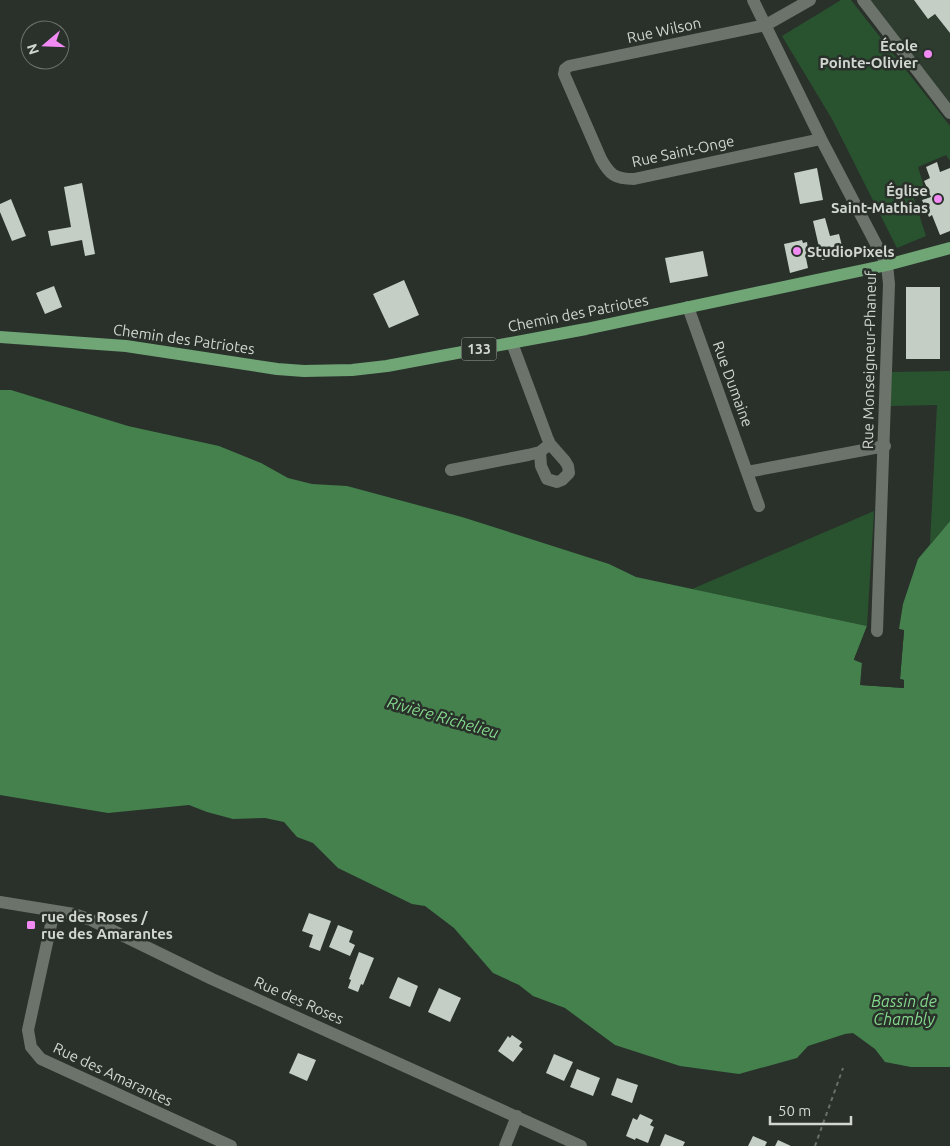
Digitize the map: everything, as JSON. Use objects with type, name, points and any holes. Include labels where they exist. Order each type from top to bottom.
[{"type":"main road","name":"Chemin des Patriotes","points":[[0,337],[126,346],[277,369],[310,371],[352,370],[387,366],[512,343],[887,265],[950,248]]},
{"type":"street","name":"Rue Monseigneur-Phaneuf","points":[[753,0],[821,139],[887,265],[889,284],[877,632]]},
{"type":"street","name":"Rue Wilson","points":[[569,66],[766,25],[810,0]]},
{"type":"street","points":[[863,0],[950,113]]},
{"type":"street","name":"Rue Saint-Onge","points":[[569,66],[564,69],[564,74],[601,159],[607,170],[615,177],[634,179],[821,139]]},
{"type":"street","name":"Rue Dumaine","points":[[688,307],[759,506]]},
{"type":"street","points":[[451,470],[528,456],[545,448],[512,343]]},
{"type":"street","points":[[747,472],[884,446]]},
{"type":"street","name":"Rue des Roses","points":[[0,902],[74,914],[91,920],[212,979],[580,1146]]},
{"type":"street","name":"Rue des Amarantes","points":[[54,911],[28,1030],[31,1047],[41,1059],[231,1146]]},
{"type":"street","points":[[505,1146],[517,1116]]},
{"type":"path","points":[[815,1146],[844,1068]]},
{"type":"shaded area","points":[[841,0],[851,0],[950,126],[950,161],[946,155],[918,167],[924,187],[912,193],[926,236],[897,248],[832,119],[782,36]]},
{"type":"shaded area","name":"École Pointe-Olivier","points":[[860,0],[950,0],[950,109]]},
{"type":"shaded area","points":[[950,371],[950,521],[930,544],[937,405],[890,406],[891,372]]},
{"type":"shaded area","points":[[874,511],[867,626],[692,589]]},
{"type":"water","points":[[0,390],[11,390],[128,426],[219,446],[261,463],[288,478],[312,484],[347,486],[462,517],[609,564],[636,577],[867,626],[854,659],[862,663],[861,685],[904,688],[904,680],[900,679],[904,631],[899,629],[903,604],[918,559],[950,521],[950,1067],[911,1067],[885,1062],[875,1049],[853,1033],[808,1046],[797,1058],[739,1074],[680,1066],[615,1045],[565,1008],[533,996],[519,985],[493,973],[454,928],[425,906],[412,904],[338,868],[313,843],[297,837],[284,822],[265,818],[233,819],[189,805],[108,813],[0,795]]},
{"type":"pier","points":[[867,626],[870,626],[857,658],[865,662],[863,683],[902,686],[901,682],[897,679],[901,632],[897,629],[899,629],[904,630],[900,679],[904,680],[904,688],[860,685],[862,663],[854,660]]},
{"type":"building","points":[[914,0],[950,0],[950,33],[935,14],[928,19]]},
{"type":"building","name":"Église Saint-Mathias","points":[[937,162],[940,172],[950,168],[950,231],[940,235],[932,215],[929,217],[922,200],[931,197],[924,181],[930,178],[926,167]]},
{"type":"building","points":[[817,168],[823,200],[800,204],[794,173]]},
{"type":"building","points":[[82,183],[95,254],[85,256],[82,240],[51,246],[48,231],[71,227],[64,187]]},
{"type":"building","points":[[11,199],[26,236],[12,241],[0,212],[0,204]]},
{"type":"building","points":[[825,218],[830,236],[839,234],[844,254],[822,260],[813,221]]},
{"type":"building","name":"StudioPixels","points":[[802,240],[803,243],[807,242],[809,257],[806,258],[808,268],[790,273],[784,244]]},
{"type":"building","points":[[703,251],[708,276],[670,283],[665,258]]},
{"type":"building","points":[[404,280],[419,315],[389,328],[373,294]]},
{"type":"building","points":[[54,286],[62,307],[45,314],[36,293]]},
{"type":"building","points":[[906,287],[940,287],[940,359],[906,359]]},
{"type":"building","points":[[309,913],[331,921],[320,951],[309,947],[313,935],[302,931]]},
{"type":"building","points":[[338,925],[353,931],[349,942],[355,945],[350,956],[329,947]]},
{"type":"building","points":[[359,952],[374,958],[363,985],[361,984],[358,992],[348,988],[351,980],[349,979]]},
{"type":"building","points":[[398,977],[418,986],[410,1007],[389,998]]},
{"type":"building","points":[[439,988],[461,998],[450,1022],[428,1012]]},
{"type":"building","points":[[512,1035],[522,1042],[519,1046],[523,1049],[513,1062],[498,1051],[508,1036],[510,1038]]},
{"type":"building","points":[[298,1053],[316,1060],[307,1081],[289,1073]]},
{"type":"building","points":[[554,1054],[573,1062],[564,1081],[546,1073]]},
{"type":"building","points":[[577,1069],[600,1078],[593,1096],[570,1087]]},
{"type":"building","points":[[617,1078],[638,1085],[632,1103],[611,1095]]},
{"type":"building","points":[[640,1114],[653,1120],[650,1125],[654,1127],[648,1143],[626,1136],[633,1118],[637,1120]]},
{"type":"building","points":[[665,1134],[685,1142],[683,1146],[660,1146]]},
{"type":"building","points":[[753,1136],[767,1142],[765,1146],[748,1146]]},
{"type":"building","points":[[778,1140],[791,1146],[775,1146]]},
{"type":"place","name":"École Pointe-Olivier","points":[[928,54]]},
{"type":"place","name":"Église Saint-Mathias","points":[[938,199]]},
{"type":"place","name":"StudioPixels","points":[[797,251]]},
{"type":"place","name":"rue des Roses / rue des Amarantes","points":[[31,925]]},
{"type":"water label","name":"Rivière Richelieu","points":[[443,717]]},
{"type":"water label","name":"Bassin de Chambly","points":[[904,1010]]}]
